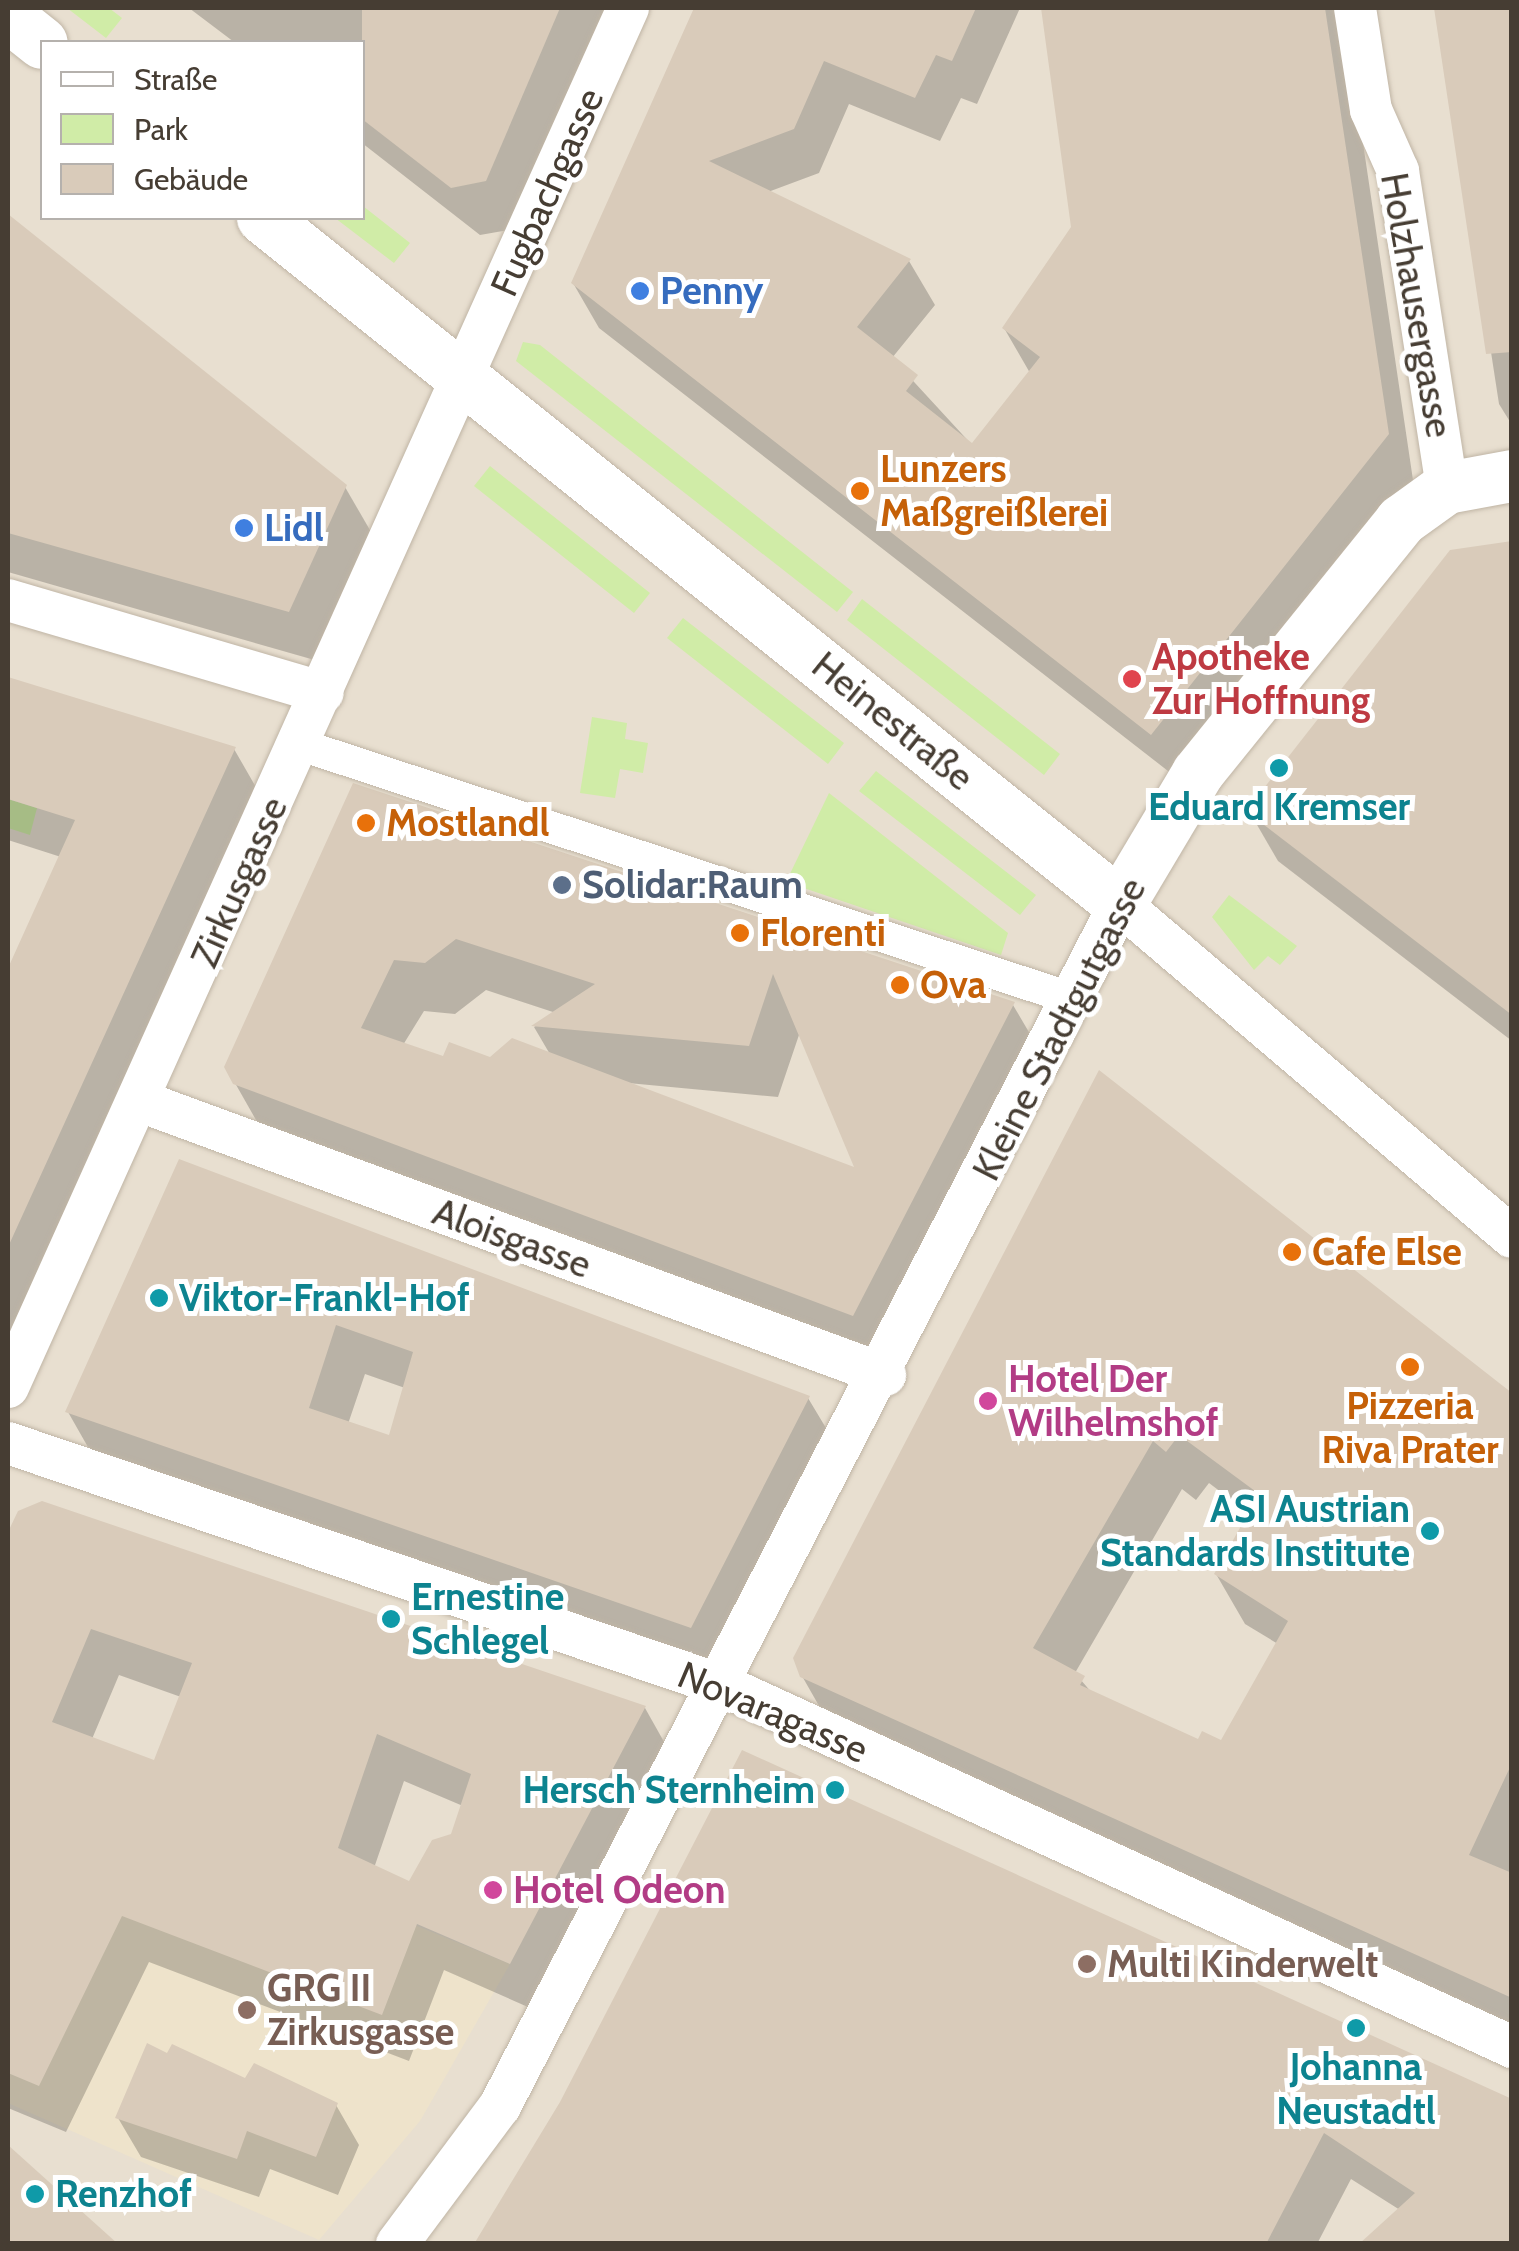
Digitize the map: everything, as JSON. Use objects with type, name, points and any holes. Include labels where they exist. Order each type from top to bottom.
[{"type":"street","name":"Fugbachgasse","points":[[466,376],[628,8]]},
{"type":"street","name":"Holzhausergasse","points":[[1354,8],[1371,110],[1398,171],[1448,488]]},
{"type":"street","points":[[8,16],[40,41]]},
{"type":"street","name":"Heinestraße","points":[[266,220],[466,376],[1120,904],[1512,1237]]},
{"type":"street","name":"Zirkusgasse","points":[[8,1386],[466,376]]},
{"type":"street","name":"Kleine Stadtgutgasse","points":[[397,2244],[500,2106],[885,1375],[1120,904],[1198,774],[1401,521],[1448,488],[1512,476]]},
{"type":"street","points":[[8,600],[323,694]]},
{"type":"street","points":[[301,745],[1073,999]]},
{"type":"street","name":"Aloisgasse","points":[[140,1101],[885,1375]]},
{"type":"street","name":"Novaragasse","points":[[8,1443],[724,1686],[1512,2047]]},
{"type":"shaded area","points":[[8,8],[1511,8],[1511,2243],[8,2243]]},
{"type":"shaded area","name":"GRG II Zirkusgasse","points":[[8,1759],[510,1964],[420,2121],[319,2240],[8,2103]]},
{"type":"green space","points":[[67,8],[109,8],[122,18],[106,38]]},
{"type":"green space","points":[[365,208],[410,243],[394,263],[338,220],[365,220]]},
{"type":"green space","points":[[523,342],[540,345],[853,592],[837,612],[516,361]]},
{"type":"green space","points":[[490,466],[650,593],[634,613],[474,486]]},
{"type":"green space","points":[[862,599],[1060,754],[1044,775],[847,620]]},
{"type":"green space","points":[[683,618],[844,743],[828,764],[667,638]]},
{"type":"green space","points":[[592,717],[627,723],[625,739],[648,743],[643,773],[620,769],[615,798],[580,793]]},
{"type":"green space","points":[[876,771],[1036,895],[1020,915],[859,791]]},
{"type":"green space","points":[[829,793],[1008,933],[1001,955],[786,882]]},
{"type":"green space","points":[[8,799],[37,808],[30,835],[8,828]]},
{"type":"green space","points":[[1229,895],[1297,946],[1280,965],[1268,956],[1254,970],[1212,917]]},
{"type":"building","points":[[362,8],[560,8],[486,181],[451,188],[365,121]]},
{"type":"building","points":[[694,8],[976,8],[952,61],[936,55],[915,98],[824,61],[794,129],[709,161],[911,259],[857,327],[918,375],[906,391],[972,443],[1040,357],[1002,328],[1071,227],[1041,8],[1325,8],[1389,434],[1151,735],[571,283]]},
{"type":"building","points":[[1434,8],[1512,8],[1512,352],[1486,354]]},
{"type":"building","points":[[8,214],[347,485],[289,612],[8,533]]},
{"type":"building","points":[[1512,541],[1512,1015],[1246,811],[1450,550]]},
{"type":"building","points":[[8,677],[236,747],[8,1247],[8,968],[75,820],[8,799]]},
{"type":"building","points":[[353,783],[1015,1002],[853,1316],[233,1084],[224,1067]],"holes":[[[456,939],[595,984],[531,1026],[749,1046],[773,974],[854,1167],[512,1038],[490,1057],[449,1042],[443,1056],[361,1028],[394,960],[425,963]]]},
{"type":"building","points":[[1099,1070],[1512,1393],[1512,1763],[1469,1855],[1512,1873],[1512,1998],[800,1677],[793,1658]],"holes":[[[1179,1435],[1259,1494],[1214,1574],[1288,1621],[1221,1740],[1202,1731],[1198,1739],[1080,1685],[1085,1676],[1033,1648],[1153,1441],[1166,1452]]]},
{"type":"building","points":[[179,1159],[810,1396],[691,1628],[65,1412]],"holes":[[[336,1325],[413,1352],[389,1435],[309,1408]]]},
{"type":"building","points":[[42,1501],[646,1706],[510,1964],[417,1924],[382,2015],[122,1916],[39,2086],[8,2073],[8,1532],[18,1511]],"holes":[[[91,1629],[192,1663],[154,1760],[52,1722]],[[377,1734],[471,1774],[451,1834],[432,1840],[409,1881],[338,1848]]]},
{"type":"building","points":[[742,1750],[1512,2099],[1512,2244],[1359,2244],[1415,2193],[1324,2133],[1266,2244],[474,2244],[560,2102]]},
{"type":"building","points":[[147,2043],[167,2053],[172,2044],[245,2078],[254,2063],[338,2103],[316,2157],[247,2131],[237,2159],[115,2118]]},
{"type":"building","name":"Renzhof","points":[[8,2145],[118,2244],[8,2244]]},
{"type":"place","name":"Penny","points":[[640,291]]},
{"type":"place","name":"Lunzers Maßgreißlerei","points":[[860,491]]},
{"type":"place","name":"Lidl","points":[[244,528]]},
{"type":"place","name":"Apotheke Zur Hoffnung","points":[[1132,679]]},
{"type":"place","name":"Eduard Kremser","points":[[1279,768]]},
{"type":"place","name":"Mostlandl","points":[[366,823]]},
{"type":"place","name":"Solidar:Raum","points":[[562,885]]},
{"type":"place","name":"Florenti","points":[[740,933]]},
{"type":"place","name":"Ova","points":[[900,985]]},
{"type":"place","name":"Cafe Else","points":[[1292,1252]]},
{"type":"place","name":"Viktor-Frankl-Hof","points":[[159,1298]]},
{"type":"place","name":"Pizzeria Riva Prater","points":[[1410,1367]]},
{"type":"place","name":"Hotel Der Wilhelmshof","points":[[988,1401]]},
{"type":"place","name":"ASI Austrian Standards Institute","points":[[1430,1531]]},
{"type":"place","name":"Ernestine Schlegel","points":[[391,1619]]},
{"type":"place","name":"Hersch Sternheim","points":[[835,1790]]},
{"type":"place","name":"Hotel Odeon","points":[[493,1890]]},
{"type":"place","name":"Multi Kinderwelt","points":[[1087,1964]]},
{"type":"place","name":"GRG II Zirkusgasse","points":[[247,2010]]},
{"type":"place","name":"Johanna Neustadtl","points":[[1356,2028]]},
{"type":"place","name":"Renzhof","points":[[35,2194]]}]
